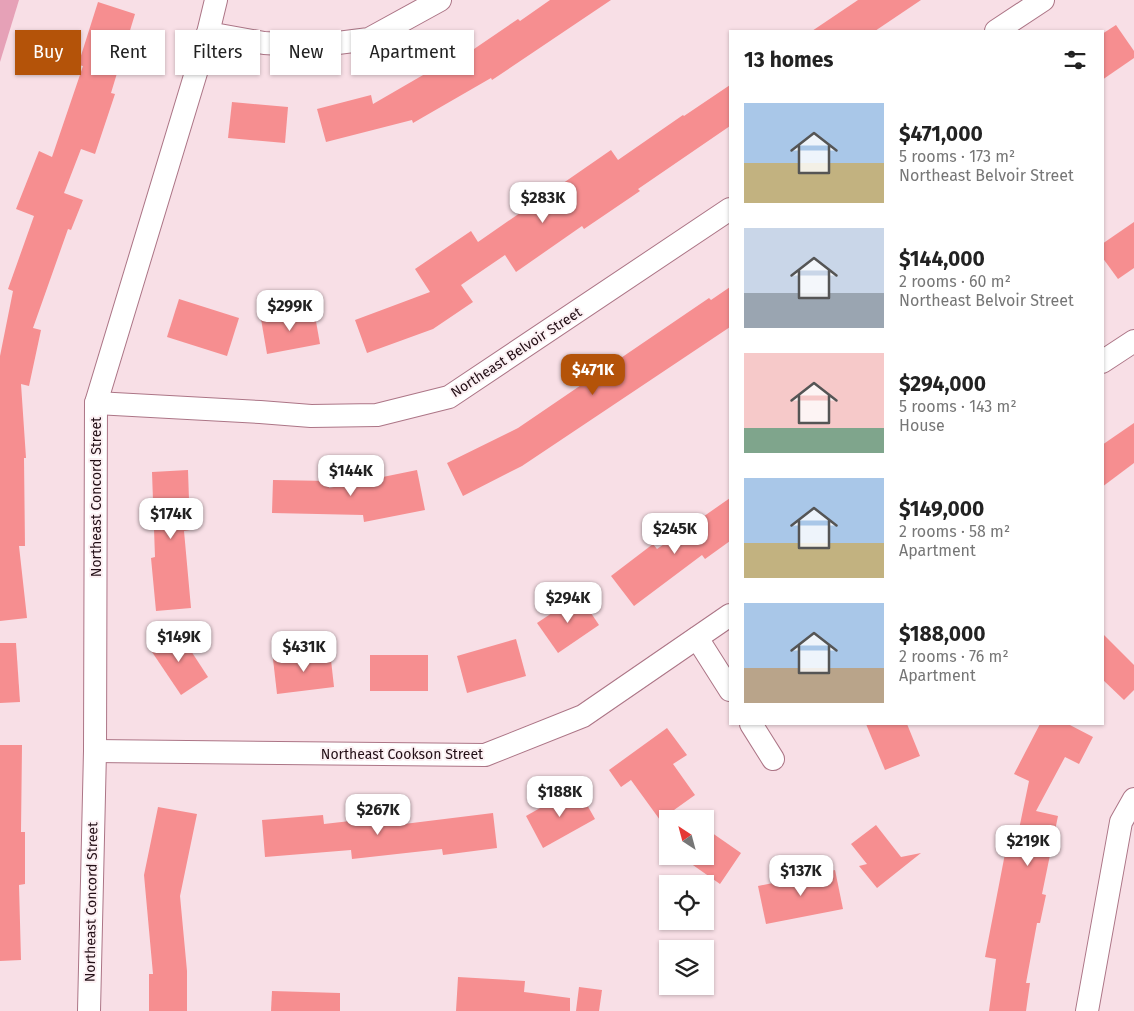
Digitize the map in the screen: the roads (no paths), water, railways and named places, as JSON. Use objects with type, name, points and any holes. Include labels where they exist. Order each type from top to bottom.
[{"type":"street","name":"Northeast Concord Street","points":[[208,30],[216,0]]},
{"type":"street","points":[[260,42],[314,46],[369,39],[440,0]]},
{"type":"street","points":[[998,30],[1043,0]]},
{"type":"street","name":"Northeast Concord Street","points":[[89,1011],[95,751],[96,403],[195,75]]},
{"type":"street","name":"Northeast Belvoir Street","points":[[96,403],[310,416],[377,416],[450,397],[729,211]]},
{"type":"street","points":[[1104,361],[1134,341]]},
{"type":"street","name":"Northeast Cookson Street","points":[[95,751],[485,755],[583,716],[729,616]]},
{"type":"street","points":[[697,638],[729,688]]},
{"type":"street","points":[[752,725],[773,759]]},
{"type":"street","points":[[1087,1011],[1121,822],[1134,799]]}]
